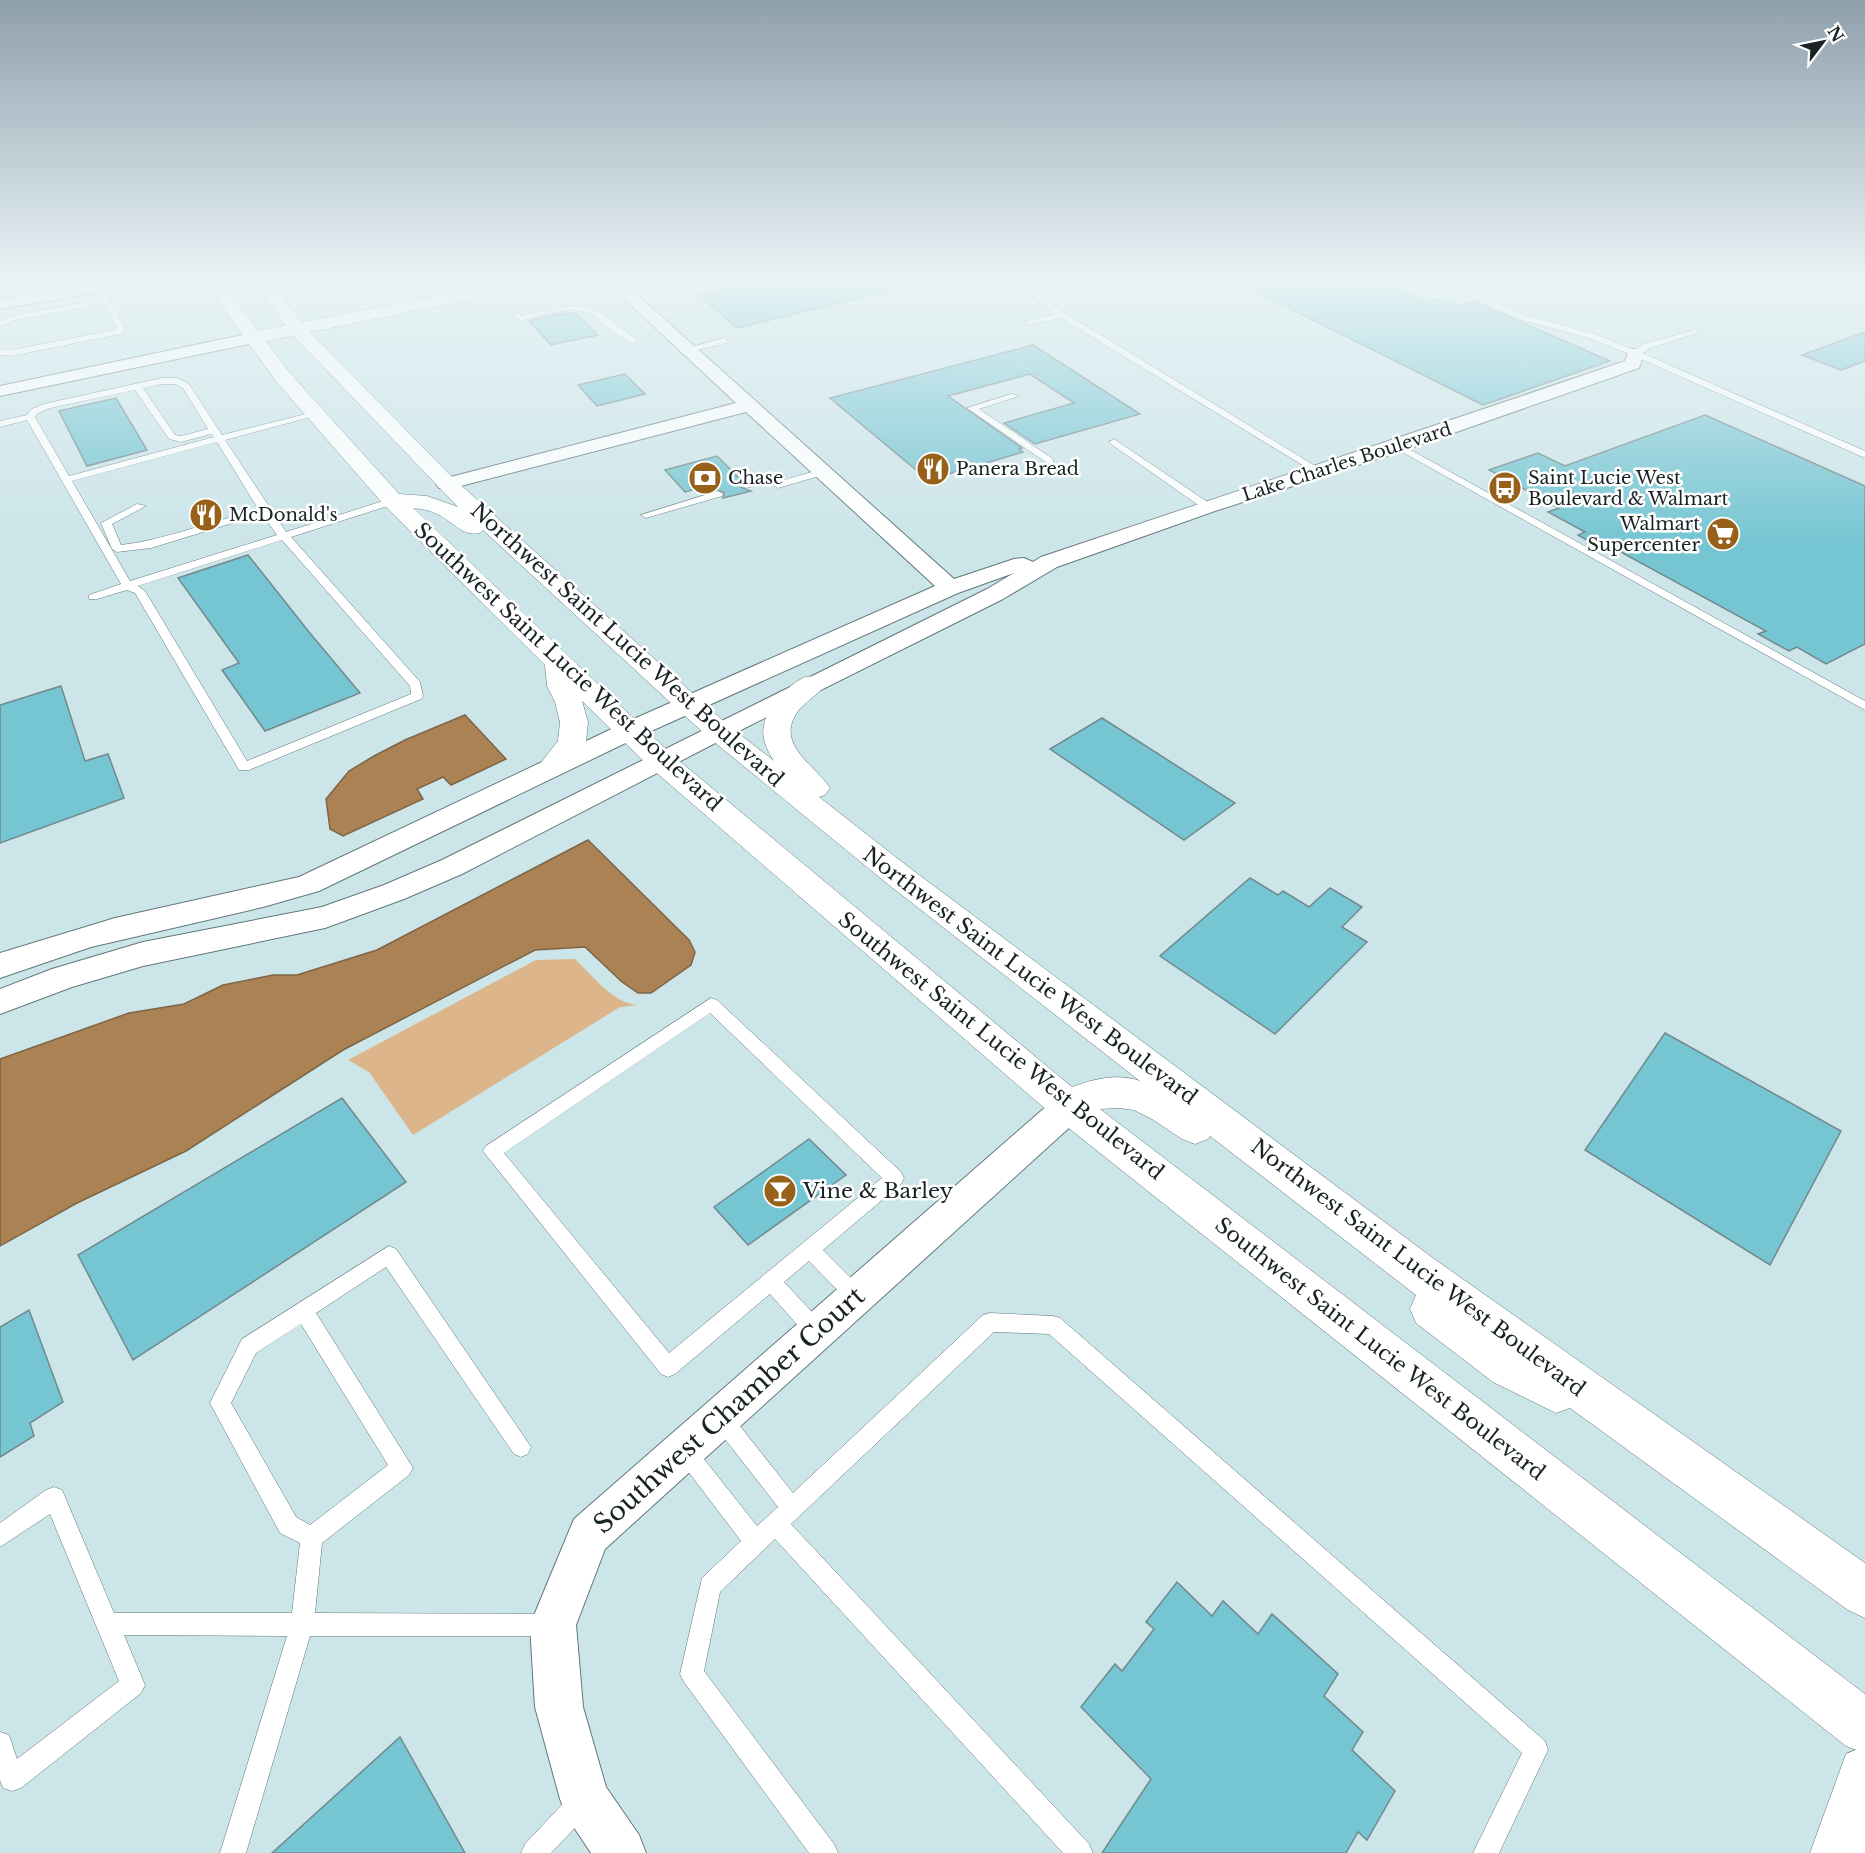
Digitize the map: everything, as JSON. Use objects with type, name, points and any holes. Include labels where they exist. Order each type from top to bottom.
[{"type":"main road","name":"Southwest Saint Lucie West Boulevard","points":[[276,368],[315,413],[403,488],[558,662],[662,761],[1069,1107],[1865,1727]]},
{"type":"main road","name":"Northwest Saint Lucie West Boulevard","points":[[336,368],[446,484],[718,731],[934,903],[1415,1270],[1865,1593]]},
{"type":"main road","points":[[282,376],[305,384],[403,488],[458,516],[593,639],[625,646]]},
{"type":"main road","points":[[403,488],[446,484]]},
{"type":"main road","points":[[554,765],[572,742],[574,722],[569,702],[561,686],[558,662]]},
{"type":"main road","points":[[812,684],[789,704],[777,722],[779,742],[785,756],[800,776],[898,855],[934,903]]},
{"type":"main road","points":[[1069,1107],[1086,1096],[1108,1092],[1130,1094],[1167,1107],[1509,1367],[1646,1436]]},
{"type":"main road","points":[[1838,1853],[1865,1773]]},
{"type":"street","points":[[0,374],[37,368]]},
{"type":"street","points":[[0,391],[95,368]]},
{"type":"street","points":[[711,368],[950,588]]},
{"type":"street","name":"Lake Charles Boulevard","points":[[1049,562],[1208,507],[1398,446],[1620,368]]},
{"type":"street","points":[[446,484],[751,405]]},
{"type":"street","points":[[0,966],[88,937],[183,914],[264,898],[309,884],[554,765],[950,588],[1014,566],[1049,562]]},
{"type":"street","points":[[0,1002],[63,978],[143,954],[325,917],[394,892],[452,867],[718,731],[995,594],[1049,562]]},
{"type":"street","name":"Southwest Chamber Court","points":[[621,1853],[585,1799],[559,1707],[553,1625],[589,1534],[1069,1107]]},
{"type":"lane","points":[[1150,368],[1320,472]]},
{"type":"lane","points":[[1671,368],[1865,455]]},
{"type":"lane","points":[[0,424],[30,417],[35,411],[47,406],[162,381],[177,381],[186,386],[267,514],[416,685],[417,696],[244,767],[139,591],[127,585],[30,417]]},
{"type":"lane","points":[[138,386],[180,450]]},
{"type":"lane","points":[[1014,396],[972,408],[1050,461]]},
{"type":"lane","points":[[172,437],[181,439],[217,435],[315,413]]},
{"type":"lane","points":[[66,480],[180,450],[217,435]]},
{"type":"lane","points":[[1114,442],[1208,507]]},
{"type":"lane","points":[[1398,446],[1865,706]]},
{"type":"lane","points":[[746,485],[771,478],[778,485],[823,472]]},
{"type":"lane","points":[[93,597],[283,535],[403,488]]},
{"type":"lane","points":[[646,515],[718,494]]},
{"type":"lane","points":[[141,506],[106,524],[117,549],[150,545],[238,518],[267,514]]},
{"type":"lane","points":[[711,1004],[895,1178],[809,1249],[668,1367],[492,1151],[711,1004]]},
{"type":"lane","points":[[809,1249],[856,1296]]},
{"type":"lane","points":[[312,1537],[288,1525],[220,1403],[249,1346],[389,1255],[521,1447]]},
{"type":"lane","points":[[772,1282],[816,1331]]},
{"type":"lane","points":[[233,1853],[302,1626],[312,1537],[402,1468],[303,1310]]},
{"type":"lane","points":[[825,1853],[692,1674],[710,1586],[755,1541],[990,1322],[1053,1325],[1536,1750],[1486,1853]]},
{"type":"lane","points":[[720,1417],[783,1515],[1080,1853]]},
{"type":"lane","points":[[684,1449],[755,1541]]},
{"type":"lane","points":[[0,1536],[54,1498],[133,1685],[12,1779],[0,1744]]},
{"type":"lane","points":[[108,1624],[553,1625]]},
{"type":"lane","points":[[534,1853],[585,1799]]},
{"type":"shaded area","points":[[465,715],[506,759],[451,785],[443,777],[417,789],[423,799],[343,836],[330,829],[326,799],[349,771],[405,740]]},
{"type":"shaded area","points":[[588,840],[689,940],[695,952],[691,965],[651,993],[638,993],[622,982],[585,947],[535,950],[343,1050],[186,1151],[77,1203],[0,1246],[0,1059],[129,1013],[184,1004],[223,985],[273,975],[297,975],[377,950]]},
{"type":"shaded area","points":[[575,959],[611,994],[637,1005],[620,1007],[413,1135],[369,1072],[348,1060],[536,960]]},
{"type":"building","points":[[943,368],[1069,368],[1140,414],[1035,444],[1004,423],[1074,403],[1030,374],[948,396],[1022,448],[1019,449],[1023,452],[928,480],[830,398]]},
{"type":"building","points":[[1410,368],[1588,368],[1483,405]]},
{"type":"building","points":[[625,374],[645,394],[597,406],[578,385]]},
{"type":"building","points":[[116,398],[147,450],[87,466],[59,411]]},
{"type":"building","name":"Walmart Supercenter","points":[[1705,415],[1865,486],[1865,644],[1826,664],[1797,647],[1789,651],[1758,634],[1766,631],[1610,546],[1603,549],[1578,535],[1585,532],[1548,512],[1559,508],[1489,470],[1538,453],[1565,466]]},
{"type":"building","name":"Chase","points":[[717,456],[743,482],[739,484],[740,487],[751,491],[723,498],[724,492],[715,490],[710,485],[685,492],[665,470]]},
{"type":"building","points":[[248,555],[360,693],[265,731],[222,670],[239,663],[178,578]]},
{"type":"building","points":[[61,686],[85,761],[108,754],[124,798],[0,843],[0,705]]},
{"type":"building","points":[[1102,718],[1235,803],[1184,840],[1050,749]]},
{"type":"building","points":[[1250,878],[1278,895],[1283,891],[1309,907],[1330,888],[1362,907],[1342,927],[1367,942],[1275,1034],[1160,956]]},
{"type":"building","points":[[1665,1033],[1841,1131],[1770,1265],[1585,1150]]},
{"type":"building","points":[[342,1098],[406,1182],[133,1360],[78,1255]]},
{"type":"building","name":"Vine & Barley","points":[[809,1139],[846,1175],[748,1245],[714,1207]]},
{"type":"building","points":[[29,1310],[63,1402],[30,1423],[34,1436],[0,1457],[0,1327]]},
{"type":"building","points":[[1177,1582],[1212,1616],[1223,1601],[1258,1634],[1272,1614],[1338,1674],[1324,1696],[1363,1732],[1352,1750],[1395,1791],[1367,1840],[1358,1832],[1346,1853],[1102,1853],[1151,1779],[1081,1707],[1115,1664],[1122,1671],[1154,1629],[1146,1622]]},
{"type":"building","points":[[400,1737],[465,1853],[272,1853]]},
{"type":"place","name":"Panera Bread","points":[[933,469]]},
{"type":"place","name":"Chase","points":[[705,478]]},
{"type":"place","name":"Saint Lucie West Boulevard & Walmart","points":[[1505,488]]},
{"type":"place","name":"McDonald's","points":[[206,515]]},
{"type":"place","name":"Walmart Supercenter","points":[[1723,534]]},
{"type":"place","name":"Vine & Barley","points":[[780,1191]]}]
